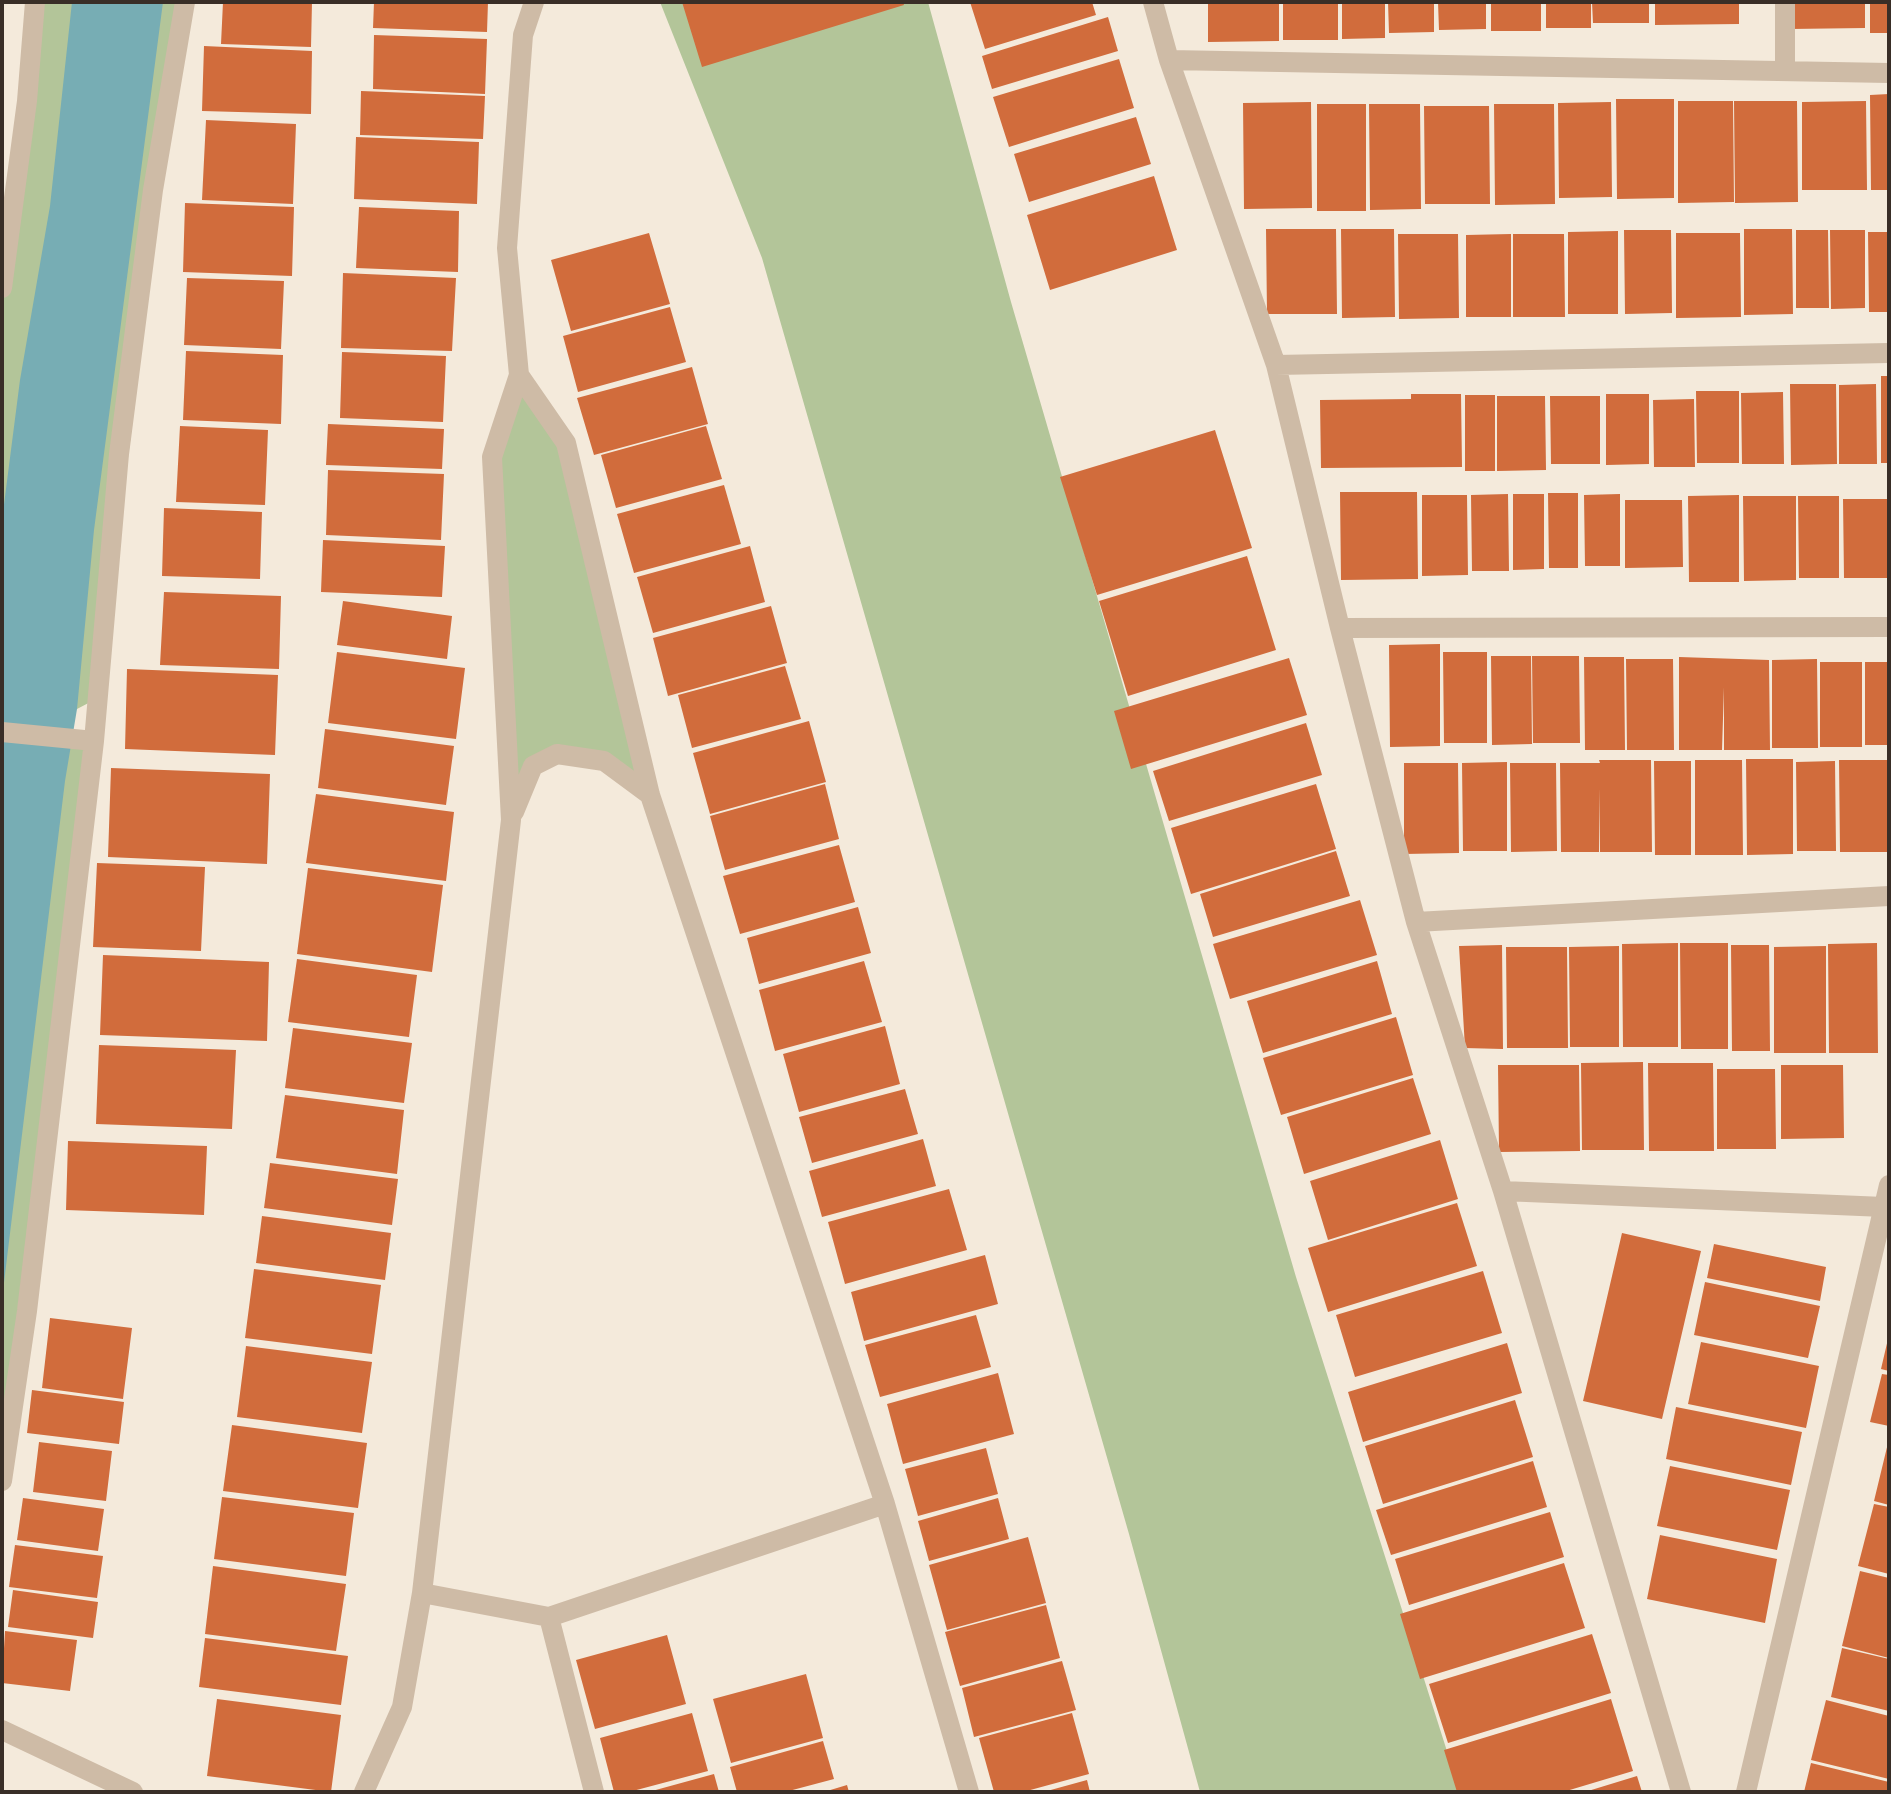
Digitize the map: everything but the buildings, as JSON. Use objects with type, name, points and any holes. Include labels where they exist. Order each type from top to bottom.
[{"type":"street","points":[[2,288],[27,101],[35,2]]},
{"type":"street","points":[[2,1481],[27,1311],[94,741],[119,454],[153,190],[185,2]]},
{"type":"street","points":[[364,1792],[402,1707],[422,1593],[511,820],[492,457],[519,375],[507,248],[523,35],[534,2]]},
{"type":"street","points":[[1153,2],[1169,60],[1276,365],[1416,922],[1503,1191],[1681,1792]]},
{"type":"street","points":[[1785,2],[1785,70]]},
{"type":"street","points":[[1169,60],[1889,73]]},
{"type":"street","points":[[1276,365],[1889,353]]},
{"type":"street","points":[[519,375],[566,443],[650,795],[885,1504],[969,1792]]},
{"type":"street","points":[[1340,628],[1889,627]]},
{"type":"street","points":[[2,732],[94,741]]},
{"type":"street","points":[[511,820],[533,766],[557,754],[604,761],[650,795]]},
{"type":"street","points":[[1416,922],[1889,896]]},
{"type":"street","points":[[1746,1792],[1889,1185]]},
{"type":"street","points":[[1503,1191],[1884,1207]]},
{"type":"street","points":[[422,1593],[549,1617],[885,1504]]},
{"type":"street","points":[[549,1617],[594,1792]]},
{"type":"street","points":[[2,1730],[133,1792]]},
{"type":"green space","points":[[35,2],[185,2],[98,698],[77,709],[2,707],[2,288]]},
{"type":"green space","points":[[660,2],[928,2],[1011,302],[1296,1277],[1460,1792],[1200,1792],[1129,1534],[762,258]]},
{"type":"green space","points":[[519,375],[566,443],[650,795],[604,761],[533,766],[511,820],[492,457]]},
{"type":"green space","points":[[2,733],[94,741],[2,1481]]},
{"type":"water","points":[[72,2],[163,2],[94,530],[77,709],[65,781],[2,1299],[2,520],[20,380],[50,206]]}]
